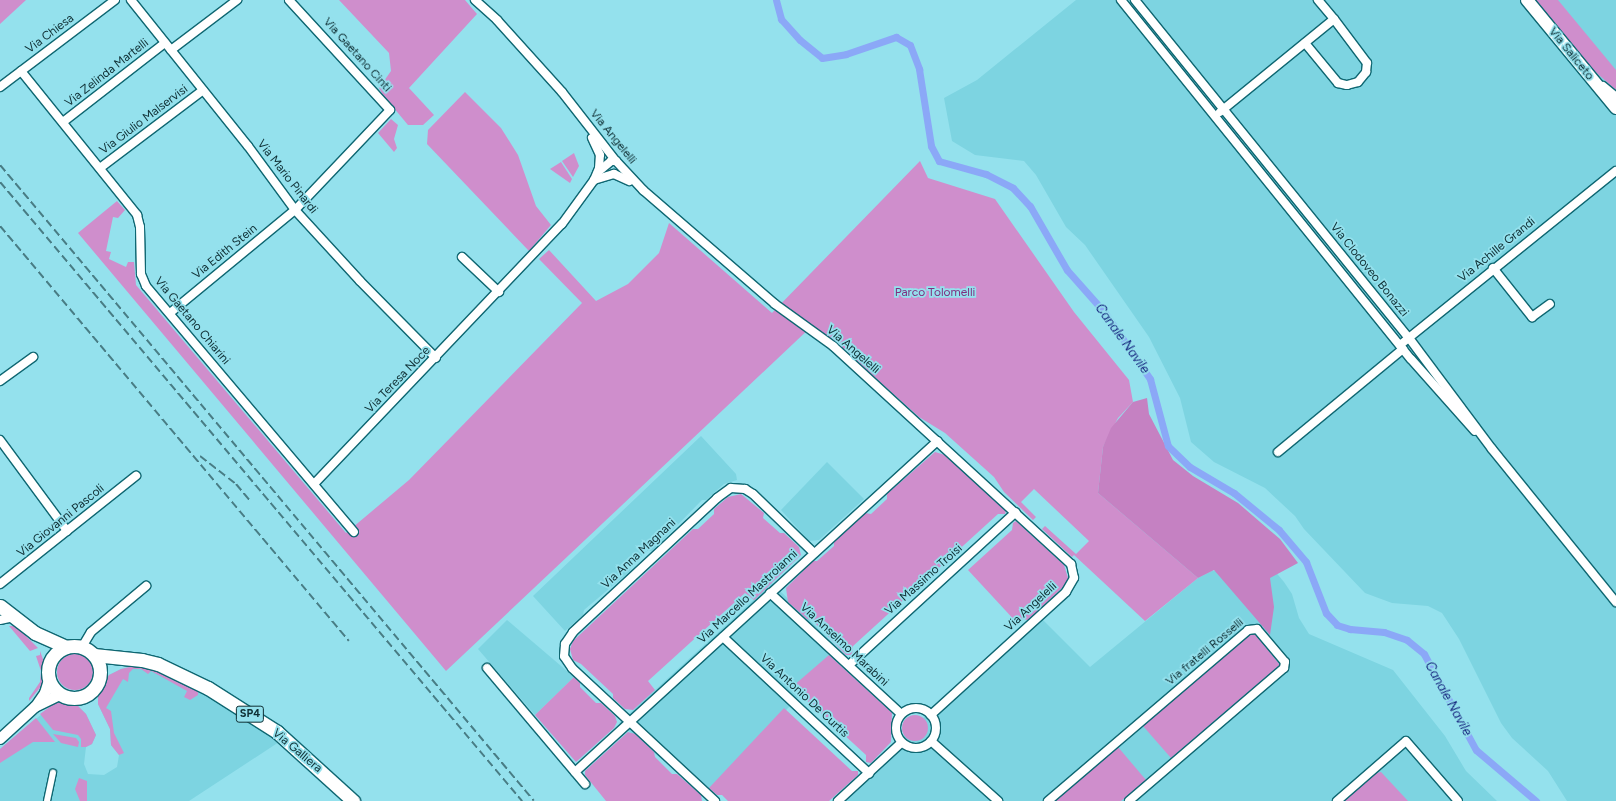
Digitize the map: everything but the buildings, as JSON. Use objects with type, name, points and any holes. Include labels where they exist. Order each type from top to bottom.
[{"type":"main road","name":"Via Saliceto","points":[[1527,0],[1616,108]]},
{"type":"main road","points":[[0,606],[35,633],[66,647],[82,647],[94,655],[100,671],[99,680]]},
{"type":"main road","points":[[35,633],[48,654],[49,680],[60,695],[71,698],[82,697],[94,690],[99,680],[109,669],[128,659]]},
{"type":"main road","points":[[49,662],[58,651],[66,647]]},
{"type":"main road","name":"Via Galliera","points":[[94,655],[142,660],[170,668],[245,710],[301,752],[353,801]]},
{"type":"street","name":"Via Chiesa","points":[[0,87],[116,0]]},
{"type":"street","name":"Via Mario Pinardi","points":[[131,0],[203,90],[295,210],[360,281],[436,358]]},
{"type":"street","points":[[171,50],[237,0]]},
{"type":"street","name":"Via Gaetano Cinti","points":[[289,0],[390,110],[295,210]]},
{"type":"street","name":"Via Angelelli","points":[[475,0],[497,20],[566,98],[616,161],[655,200],[775,304],[833,346],[1071,564],[1074,578],[1072,584],[931,715]]},
{"type":"street","name":"Via Clodoveo Bonazzi","points":[[1121,0],[1401,347],[1492,449]]},
{"type":"street","name":"Via Clodoveo Bonazzi","points":[[1135,0],[1409,338],[1492,449],[1616,602]]},
{"type":"street","points":[[1305,43],[1338,83],[1348,85],[1358,82],[1366,72],[1367,63],[1318,0]]},
{"type":"street","points":[[1215,116],[1334,19]]},
{"type":"street","name":"Via Zelinda Martelli","points":[[63,122],[165,43]]},
{"type":"street","name":"Via Gaetano Chiarini","points":[[21,71],[137,215],[140,227],[142,280],[354,532]]},
{"type":"street","points":[[1586,73],[1616,97]]},
{"type":"street","name":"Via Giulio Malservisi","points":[[100,168],[203,90]]},
{"type":"street","points":[[566,98],[580,124],[597,145],[600,155],[597,176],[614,174],[626,178],[642,194],[655,200]]},
{"type":"street","name":"Via Teresa Noce","points":[[314,484],[499,292],[562,224],[597,176],[616,161]]},
{"type":"street","name":"Via Achille Grandi","points":[[1401,347],[1409,338],[1493,268],[1613,172],[1616,164]]},
{"type":"street","name":"Via Edith Stein","points":[[170,313],[295,210]]},
{"type":"street","points":[[462,257],[499,292]]},
{"type":"street","points":[[1493,268],[1532,317],[1550,304]]},
{"type":"street","points":[[1278,452],[1401,347]]},
{"type":"street","points":[[0,381],[33,357]]},
{"type":"street","points":[[0,440],[67,531]]},
{"type":"street","name":"Via Marcello Mastroianni","points":[[575,772],[938,441]]},
{"type":"street","name":"Via Giovanni Pascoli","points":[[0,584],[136,476]]},
{"type":"street","name":"Via Anna Magnani","points":[[715,801],[567,662],[563,650],[565,644],[573,632],[716,498],[731,488],[745,489],[814,553]]},
{"type":"street","name":"Via Massimo Troisi","points":[[848,665],[1016,512]]},
{"type":"street","points":[[82,647],[91,632],[146,586]]},
{"type":"street","name":"Via Anselmo Marabini","points":[[770,593],[901,714]]},
{"type":"street","points":[[0,620],[14,617]]},
{"type":"street","name":"Via fratelli Rosselli","points":[[1048,801],[1248,630],[1257,629],[1285,662],[1284,668],[1129,801]]},
{"type":"street","name":"Via Antonio De Curtis","points":[[723,637],[869,773]]},
{"type":"street","points":[[487,668],[585,784]]},
{"type":"street","points":[[0,739],[35,707],[45,693],[49,680]]},
{"type":"street","points":[[35,707],[60,695]]},
{"type":"street","points":[[914,708],[921,708],[931,715],[936,726],[931,741],[920,748],[914,748],[902,743],[895,730],[901,714],[914,708]]},
{"type":"street","points":[[931,741],[998,801]]},
{"type":"street","points":[[1337,801],[1406,741],[1458,801]]},
{"type":"street","points":[[838,801],[902,743]]},
{"type":"street","points":[[47,801],[53,773]]},
{"type":"shaded area","points":[[1076,0],[1616,0],[1616,801],[1567,801],[1548,771],[1512,738],[1501,723],[1459,639],[1442,613],[1428,606],[1392,603],[1365,593],[1304,529],[1295,516],[1265,488],[1214,462],[1191,442],[1180,398],[1149,337],[1085,245],[1066,227],[1036,175],[1024,161],[975,155],[952,141],[944,98],[977,80]]},
{"type":"shaded area","points":[[1147,398],[1149,414],[1173,460],[1193,476],[1238,503],[1280,539],[1298,563],[1270,578],[1274,607],[1270,635],[1214,570],[1198,578],[1098,493],[1103,447],[1111,428],[1133,402]]},
{"type":"shaded area","points":[[701,436],[736,474],[737,480],[724,484],[706,500],[702,500],[652,551],[647,551],[631,566],[630,571],[584,610],[583,615],[565,631],[533,596]]},
{"type":"shaded area","points":[[827,462],[864,499],[819,540],[809,541],[781,510]]},
{"type":"shaded area","points":[[1264,558],[1292,594],[1299,618],[1309,634],[1393,670],[1445,736],[1466,771],[1497,801],[834,801],[1036,613],[1090,667],[1198,578],[1212,571],[1235,569]]},
{"type":"shaded area","points":[[772,583],[842,652],[704,795],[619,723]]},
{"type":"shaded area","points":[[507,620],[574,677],[535,715],[478,649]]},
{"type":"shaded area","points":[[134,666],[182,679],[259,727],[279,742],[189,801],[0,801],[0,749],[55,703],[66,702],[78,706],[86,714],[96,735],[92,744],[86,747],[84,764],[88,774],[104,775],[117,767],[119,755],[111,745],[110,729],[98,704],[98,693],[109,675],[121,669]]},
{"type":"green space","points":[[0,0],[26,0],[0,24]]},
{"type":"green space","points":[[339,0],[465,0],[477,14],[409,88],[434,115],[423,125],[408,125],[383,95],[379,88],[391,71],[389,53]]},
{"type":"green space","points":[[1532,0],[1558,0],[1616,70],[1616,90],[1583,61]]},
{"type":"green space","points":[[465,92],[501,128],[518,155],[536,206],[551,225],[529,251],[427,144],[428,130]]},
{"type":"green space","points":[[391,119],[398,125],[394,139],[397,148],[394,152],[378,133]]},
{"type":"green space","points":[[574,153],[579,166],[573,177],[562,161]]},
{"type":"green space","name":"Parco Tolomelli","points":[[920,161],[928,178],[995,199],[1074,312],[1129,380],[1133,402],[1118,418],[1103,447],[1098,493],[1198,578],[1145,621],[1074,555],[1072,557],[1042,529],[1045,526],[1076,554],[1089,541],[1034,489],[1021,502],[1036,517],[1033,520],[1004,492],[994,477],[945,433],[919,417],[831,338],[812,326],[446,671],[78,233],[117,201],[125,210],[118,218],[113,217],[106,251],[111,252],[109,259],[126,267],[128,262],[134,262],[136,285],[346,533],[409,480],[582,303],[539,259],[549,250],[596,301],[628,284],[659,253],[669,223],[772,313]]},
{"type":"green space","points":[[561,162],[572,179],[570,183],[550,169]]},
{"type":"green space","points":[[935,452],[945,455],[1006,510],[1005,514],[998,514],[853,646],[852,655],[846,655],[812,620],[807,619],[788,602],[786,588],[813,561],[817,561],[834,546],[834,542],[865,513],[871,514],[887,499],[887,494]]},
{"type":"green space","points":[[741,494],[764,513],[763,518],[780,533],[784,533],[799,547],[801,555],[754,600],[745,593],[648,681],[655,690],[633,710],[625,709],[613,698],[613,694],[581,664],[573,660],[570,649],[573,641],[693,529],[698,529],[714,514],[714,509],[728,497]]},
{"type":"green space","points":[[1016,521],[1064,565],[1068,578],[1064,586],[1028,620],[1023,619],[1018,624],[968,570],[1012,530],[1013,523]]},
{"type":"green space","points":[[9,626],[16,626],[38,648],[30,651]]},
{"type":"green space","points":[[1250,634],[1255,634],[1280,665],[1171,758],[1143,726]]},
{"type":"green space","points":[[40,651],[44,662],[43,684],[29,701],[29,698],[40,682],[41,671],[36,656],[40,655]]},
{"type":"green space","points":[[75,654],[85,657],[90,662],[93,672],[90,682],[85,687],[75,690],[65,687],[60,682],[57,672],[60,662],[65,657]]},
{"type":"green space","points":[[829,655],[892,713],[891,742],[871,763],[866,762],[866,755],[792,687]]},
{"type":"green space","points":[[134,666],[148,667],[177,677],[198,691],[198,695],[190,700],[184,697],[187,691],[151,671],[148,674],[141,669],[133,669],[129,673],[128,682],[123,679],[106,708],[111,711],[114,733],[124,753],[119,755],[111,745],[110,729],[98,704],[98,693],[109,675],[121,669]]},
{"type":"green space","points":[[574,677],[580,683],[580,687],[596,703],[601,703],[615,716],[617,722],[614,728],[576,762],[535,715]]},
{"type":"green space","points":[[66,702],[78,706],[86,714],[96,735],[92,744],[86,747],[81,747],[81,739],[78,735],[53,730],[40,714],[55,703]]},
{"type":"green space","points":[[784,708],[852,771],[858,771],[858,775],[829,801],[728,801],[722,795],[717,795],[709,788]]},
{"type":"green space","points":[[915,715],[924,719],[928,728],[924,737],[915,741],[906,737],[902,728],[906,719]]},
{"type":"green space","points":[[36,718],[55,742],[33,742],[0,763],[0,749]]},
{"type":"green space","points":[[628,732],[635,734],[654,752],[655,757],[672,774],[677,774],[701,795],[702,801],[606,801],[585,775],[585,771]]},
{"type":"green space","points":[[53,734],[76,738],[79,742],[78,747],[61,743]]},
{"type":"green space","points":[[1118,747],[1146,780],[1121,801],[1055,801]]},
{"type":"green space","points":[[1381,772],[1408,801],[1344,801],[1376,773]]},
{"type":"green space","points":[[79,778],[87,781],[87,801],[80,801],[75,789]]},
{"type":"waterway","name":"Canale Navile","points":[[776,0],[781,19],[800,40],[822,58],[846,54],[896,37],[910,45],[919,69],[931,146],[939,161],[986,174],[1013,188],[1030,206],[1067,270],[1105,313],[1150,379],[1168,446],[1190,467],[1234,493],[1279,530],[1306,562],[1326,613],[1337,625],[1350,629],[1384,632],[1407,640],[1424,654],[1476,750],[1536,801]]},
{"type":"railway","points":[[0,165],[534,801]]},
{"type":"railway","points":[[0,182],[522,801]]},
{"type":"railway","points":[[0,226],[349,641]]},
{"type":"railway","points":[[200,456],[236,484],[251,502]]}]
